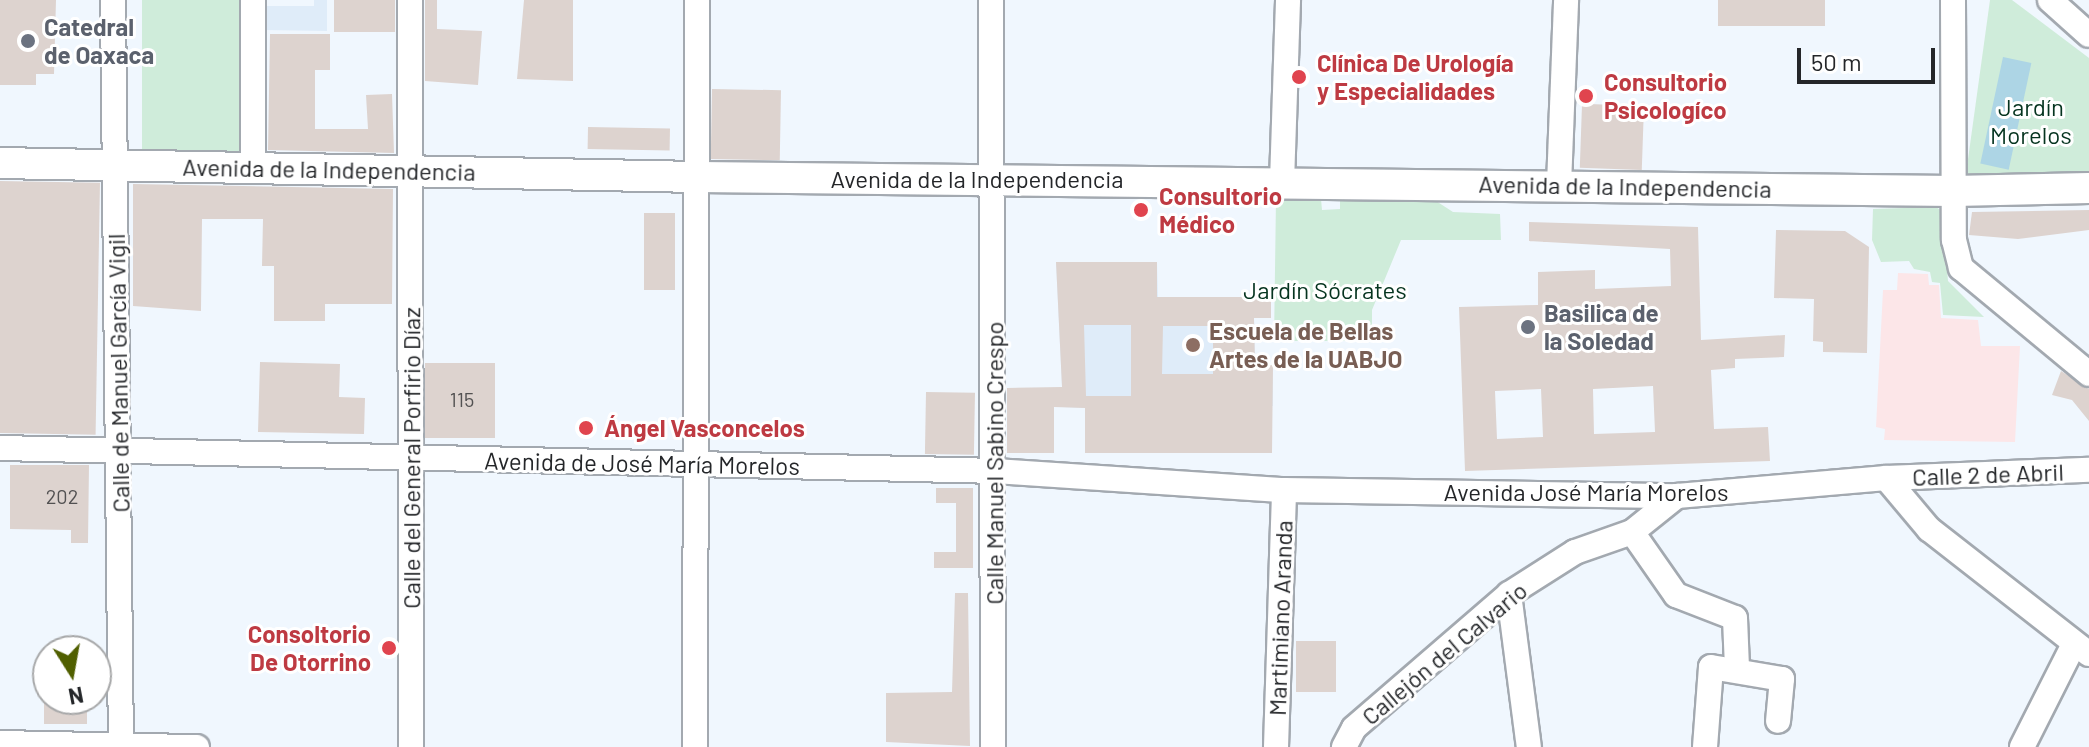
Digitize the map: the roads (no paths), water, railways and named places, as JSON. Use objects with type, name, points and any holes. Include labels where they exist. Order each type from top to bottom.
[{"type":"main road","name":"Avenida de la Independencia","points":[[0,163],[699,177],[1954,191],[2089,188]]},
{"type":"street","name":"Calle de Manuel García Vigil","points":[[113,0],[121,746]]},
{"type":"street","points":[[253,0],[253,167]]},
{"type":"street","name":"Calle del General Porfirio Díaz","points":[[410,0],[411,747]]},
{"type":"street","points":[[695,747],[694,464],[699,177],[697,0]]},
{"type":"street","name":"Calle Manuel Sabino Crespo","points":[[991,0],[995,471],[993,747]]},
{"type":"street","points":[[1282,182],[1288,0]]},
{"type":"street","points":[[1559,185],[1566,0]]},
{"type":"street","points":[[1953,0],[1954,240],[1961,268],[2089,374]]},
{"type":"street","points":[[2050,0],[2070,9],[2089,35]]},
{"type":"street","name":"Avenida de José María Morelos","points":[[0,448],[995,471],[1284,490]]},
{"type":"street","name":"Calle 2 de Abril","points":[[1886,478],[2089,470]]},
{"type":"street","points":[[1886,478],[1929,529],[2081,649],[2022,747]]},
{"type":"street","name":"Avenida José María Morelos","points":[[1284,490],[1677,496],[1886,478]]},
{"type":"street","name":"Martimiano Aranda","points":[[1276,747],[1284,490]]},
{"type":"street","name":"Callejón del Calvario","points":[[1344,747],[1354,728],[1509,594],[1575,552],[1632,532],[1677,496]]},
{"type":"street","points":[[1632,532],[1676,595],[1735,618],[1737,668]]},
{"type":"street","points":[[1509,594],[1529,747]]},
{"type":"street","points":[[1705,747],[1711,667],[1737,668],[1782,679],[1778,721]]},
{"type":"street","points":[[0,743],[197,747]]},
{"type":"water","points":[[2003,57],[2031,63],[2009,170],[1980,164]]},
{"type":"place","name":"Catedral de Oaxaca","points":[[28,41]]},
{"type":"place","name":"Clínica De Urología y Especialidades","points":[[1299,77]]},
{"type":"place","name":"Consultorio Psicologíco","points":[[1586,96]]},
{"type":"place","name":"Consultorio Médico","points":[[1141,210]]},
{"type":"place","name":"Basilica de la Soledad","points":[[1528,327]]},
{"type":"place","name":"Escuela de Bellas Artes de la UABJO","points":[[1193,345]]},
{"type":"place","name":"Ángel Vasconcelos","points":[[586,428]]},
{"type":"place","name":"Consoltorio De Otorrino","points":[[389,648]]},
{"type":"park label","name":"Jardín Morelos","points":[[2031,121]]},
{"type":"park label","name":"Jardín Sócrates","points":[[1325,290]]}]
